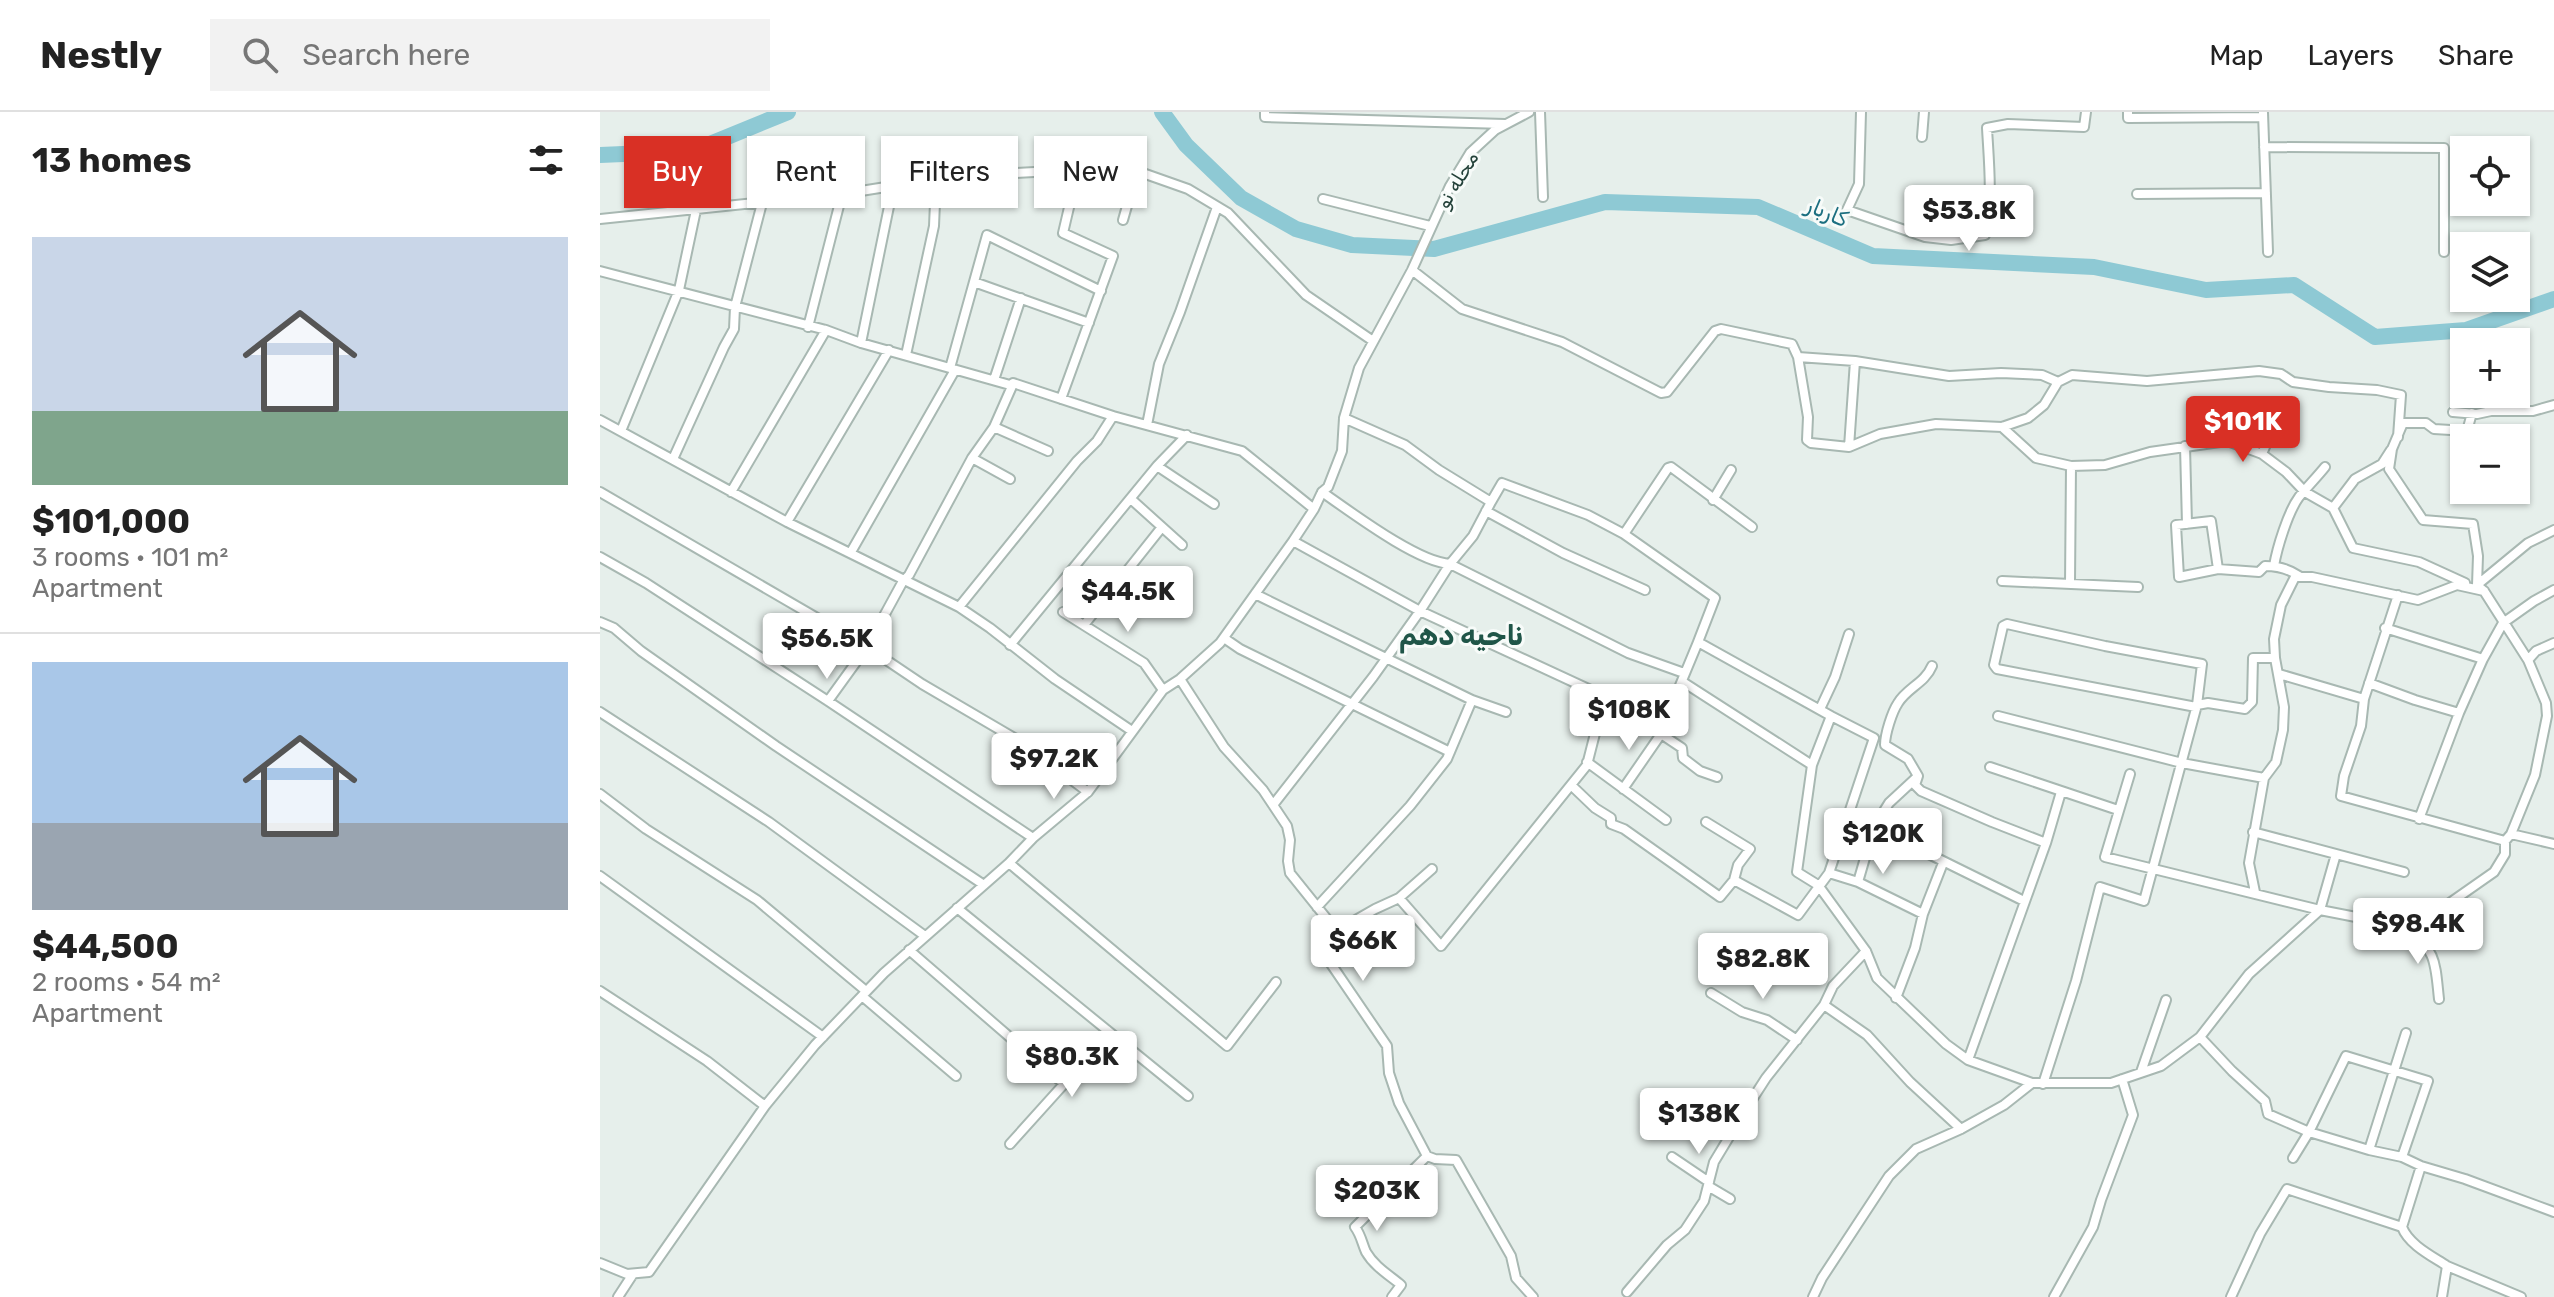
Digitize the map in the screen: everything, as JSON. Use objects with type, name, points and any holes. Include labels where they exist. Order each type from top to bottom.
[{"type":"street","points":[[1265,112],[1265,117],[1506,124]]},
{"type":"street","name":"محله نو","points":[[1163,690],[1180,679],[1224,638],[1328,487],[1342,451],[1344,418],[1359,368],[1412,268],[1430,226],[1470,153],[1495,130],[1529,112]]},
{"type":"street","points":[[1540,112],[1543,197]]},
{"type":"street","points":[[1861,112],[1859,184],[1847,210],[1925,237],[1951,240],[1985,235],[1990,182],[1987,128],[2008,124],[2084,127],[2086,112]]},
{"type":"street","points":[[1922,137],[1924,112]]},
{"type":"street","points":[[2008,112],[2008,124]]},
{"type":"street","points":[[2128,112],[2128,118],[2263,114],[2268,252]]},
{"type":"street","points":[[2264,147],[2444,148],[2444,252]]},
{"type":"street","points":[[1147,175],[1188,189],[1228,213],[1306,295],[1373,341]]},
{"type":"street","points":[[2137,194],[2266,193]]},
{"type":"street","points":[[1323,199],[1430,226]]},
{"type":"street","points":[[600,219],[747,205]]},
{"type":"street","points":[[1147,425],[1159,364],[1217,207]]},
{"type":"street","points":[[673,459],[734,329],[735,307],[761,208]]},
{"type":"street","points":[[808,327],[838,208]]},
{"type":"street","points":[[861,343],[889,208]]},
{"type":"street","points":[[906,355],[934,226],[935,208]]},
{"type":"street","points":[[1061,399],[1113,256],[1063,233],[1069,208]]},
{"type":"street","points":[[1123,220],[1126,208]]},
{"type":"street","points":[[621,431],[679,290],[696,210]]},
{"type":"street","points":[[851,552],[953,369],[987,235],[1101,291]]},
{"type":"street","points":[[1412,268],[1462,309],[1562,342],[1661,393],[1667,392],[1715,331],[1721,329],[1792,344],[1798,357],[1808,417],[1808,442],[1849,447],[1880,434],[1936,424],[2002,427],[2028,418],[2044,405],[2058,382],[2072,375],[2147,381],[2248,371],[2281,374],[2293,382],[2401,395],[2398,437]]},
{"type":"street","points":[[600,271],[826,330],[861,343],[1010,385],[1013,383],[1113,416],[1242,451],[1314,509]]},
{"type":"street","points":[[974,282],[1089,323]]},
{"type":"street","points":[[994,380],[1021,298]]},
{"type":"street","points":[[731,492],[826,330]]},
{"type":"street","points":[[787,522],[889,350]]},
{"type":"street","points":[[1798,357],[1855,361],[1949,376],[2001,373],[2042,375],[2058,382]]},
{"type":"street","points":[[1849,447],[1855,361]]},
{"type":"street","points":[[828,701],[867,647],[930,539],[972,458],[994,427],[1013,383]]},
{"type":"street","points":[[2453,412],[2533,411],[2554,405]]},
{"type":"street","points":[[2333,508],[2355,479],[2382,464],[2403,423],[2426,423],[2434,429],[2467,431],[2472,413]]},
{"type":"street","points":[[2262,454],[2279,414]]},
{"type":"street","points":[[959,607],[1077,461],[1097,441],[1113,416]]},
{"type":"street","points":[[1344,418],[1405,445],[1491,502]]},
{"type":"street","points":[[600,420],[787,522],[959,607],[1055,679],[1132,731]]},
{"type":"street","points":[[994,427],[1048,451]]},
{"type":"street","points":[[2002,427],[2036,458],[2071,466],[2105,465],[2136,454],[2227,441],[2262,454],[2286,472],[2305,492],[2333,508],[2353,548],[2419,562],[2478,587],[2528,660],[2550,717],[2535,775],[2508,838],[2505,854],[2494,872],[2444,907],[2407,927]]},
{"type":"street","points":[[1010,645],[1157,466],[1187,435]]},
{"type":"street","points":[[2185,446],[2187,524]]},
{"type":"street","points":[[2392,449],[2389,469],[2423,520],[2473,524],[2478,556],[2478,587]]},
{"type":"street","points":[[972,458],[1010,479]]},
{"type":"street","points":[[1157,466],[1214,504]]},
{"type":"street","points":[[2070,584],[2071,466]]},
{"type":"street","points":[[2274,566],[2277,548],[2290,515],[2300,496],[2325,467]]},
{"type":"street","points":[[1624,534],[1668,468],[1675,469],[1752,527]]},
{"type":"street","points":[[1713,500],[1731,470]]},
{"type":"street","points":[[1273,805],[1420,611],[1450,564],[1473,536],[1502,483],[1588,515],[1624,534],[1715,598],[1662,729],[1623,789]]},
{"type":"street","points":[[600,492],[867,647],[922,684],[1021,742],[1088,792]]},
{"type":"street","points":[[1322,492],[1376,529],[1437,563],[1450,564],[1684,678],[1812,765]]},
{"type":"street","points":[[1132,500],[1182,545]]},
{"type":"street","points":[[1486,511],[1563,553],[1645,590]]},
{"type":"street","points":[[2218,569],[2211,521],[2176,525],[2179,577],[2218,569],[2259,572],[2265,566],[2274,566],[2291,570],[2299,576],[2418,600],[2457,585],[2478,587],[2528,543],[2554,530]]},
{"type":"street","points":[[1084,625],[1162,527]]},
{"type":"street","points":[[1293,541],[1420,611],[1604,698],[1662,729],[1682,748],[1683,758],[1700,771],[1717,777]]},
{"type":"street","points":[[600,557],[646,583],[828,701],[1033,838]]},
{"type":"street","points":[[2255,892],[2249,863],[2253,832],[2264,778],[2276,762],[2283,730],[2284,707],[2274,639],[2281,605],[2295,577],[2299,576]]},
{"type":"street","points":[[2002,581],[2138,587]]},
{"type":"street","points":[[2419,819],[2459,713],[2503,623],[2554,590]]},
{"type":"street","points":[[1255,594],[1472,700],[1506,712]]},
{"type":"street","points":[[2398,595],[2364,699],[2361,726],[2344,776],[2341,796],[2419,819],[2508,838],[2554,844]]},
{"type":"street","points":[[600,1263],[627,1274],[649,1272],[765,1106],[823,1037],[909,950],[1088,792],[1163,690],[1144,663],[1063,612]]},
{"type":"street","points":[[600,622],[614,628],[641,651],[776,746],[984,885]]},
{"type":"street","points":[[2043,1084],[2076,981],[2100,887],[2144,901],[2196,706],[2202,664],[2007,624],[2003,626],[1994,665],[1997,669],[2196,706],[2208,703],[2245,709],[2252,702],[2253,658],[2275,658]]},
{"type":"street","points":[[2385,628],[2483,659]]},
{"type":"street","points":[[1820,709],[1835,677],[1849,634]]},
{"type":"street","points":[[1224,638],[1240,649],[1450,752]]},
{"type":"street","points":[[1698,642],[1874,738],[1829,873],[1798,915],[1734,880]]},
{"type":"street","points":[[2528,660],[2536,651],[2554,643]]},
{"type":"street","points":[[1932,666],[1928,675],[1898,702],[1885,732],[1885,745],[1908,759],[1918,776],[1915,785],[1921,791],[2046,843]]},
{"type":"street","points":[[2279,674],[2364,699]]},
{"type":"street","points":[[1180,679],[1224,747],[1263,790],[1287,826],[1290,873],[1331,924],[1333,933],[1327,958],[1387,1046],[1389,1073],[1399,1103],[1427,1156],[1456,1160],[1506,1246],[1516,1278],[1533,1297]]},
{"type":"street","points":[[2369,683],[2459,713]]},
{"type":"street","points":[[1399,898],[1441,946],[1587,765],[1604,698]]},
{"type":"street","points":[[1317,907],[1410,806],[1447,759],[1472,700]]},
{"type":"street","points":[[600,712],[769,822],[925,936]]},
{"type":"street","points":[[1831,716],[1812,765],[1797,872],[1818,885],[1866,951],[1877,978],[1946,1044],[1968,1060],[2032,1083],[2111,1083],[2161,1066],[2200,1037],[2249,974],[2320,910],[2336,854]]},
{"type":"street","points":[[1998,716],[2182,763],[2264,778]]},
{"type":"street","points":[[1587,762],[1666,820]]},
{"type":"street","points":[[1990,767],[2118,810]]},
{"type":"street","points":[[2130,774],[2105,857],[2320,910],[2407,927],[2427,944],[2436,967],[2439,999]]},
{"type":"street","points":[[1858,882],[1874,827],[1889,803],[1918,776]]},
{"type":"street","points":[[1571,785],[1595,808],[1611,818],[1611,824],[1624,829],[1720,897],[1734,880],[1738,865],[1750,849],[1706,822]]},
{"type":"street","points":[[1968,1060],[2046,843],[2061,792]]},
{"type":"street","points":[[600,794],[646,829],[757,900],[956,1076]]},
{"type":"street","points":[[1874,827],[2024,901]]},
{"type":"street","points":[[2253,832],[2404,872]]},
{"type":"street","points":[[1009,863],[1227,1046],[1276,982]]},
{"type":"street","points":[[1896,998],[1943,863]]},
{"type":"street","points":[[1333,933],[1399,898],[1432,869]]},
{"type":"street","points":[[1829,873],[1858,882],[1923,914]]},
{"type":"street","points":[[600,876],[823,1037]]},
{"type":"street","points":[[957,908],[1188,1096]]},
{"type":"street","points":[[909,950],[1064,1084]]},
{"type":"street","points":[[1627,1292],[1667,1245],[1685,1230],[1704,1201],[1714,1162],[1766,1078],[1824,1005],[1833,986],[1866,951]]},
{"type":"street","points":[[600,991],[707,1061],[765,1106]]},
{"type":"street","points":[[1711,993],[1742,1012],[1767,1020],[1797,1040]]},
{"type":"street","points":[[2141,1072],[2166,1000]]},
{"type":"street","points":[[1824,1005],[1867,1035],[1910,1082],[1961,1129]]},
{"type":"street","points":[[1010,1144],[1107,1030]]},
{"type":"street","points":[[2369,1150],[2406,1033]]},
{"type":"street","points":[[2200,1037],[2265,1101],[2268,1114],[2309,1132],[2402,1157],[2554,1212]]},
{"type":"street","points":[[2293,1158],[2346,1056],[2428,1081],[2402,1157]]},
{"type":"street","points":[[2054,1297],[2093,1227],[2133,1115],[2122,1079]]},
{"type":"street","points":[[1813,1297],[1822,1278],[1889,1176],[1916,1149],[2004,1105],[2032,1083]]},
{"type":"street","points":[[1392,1297],[1401,1285],[1376,1265],[1355,1227],[1427,1156]]},
{"type":"street","points":[[1672,1157],[1730,1199]]},
{"type":"street","points":[[2421,1166],[2402,1227],[2405,1234],[2447,1266],[2521,1297]]},
{"type":"street","points":[[2231,1297],[2260,1234],[2287,1189],[2402,1227]]},
{"type":"street","points":[[2442,1297],[2447,1266]]},
{"type":"street","points":[[618,1297],[633,1274]]},
{"type":"waterway","name":"کاربار","points":[[600,155],[693,151],[788,112]]},
{"type":"waterway","name":"کاربار","points":[[1162,112],[1186,145],[1241,198],[1296,229],[1352,245],[1434,249],[1605,202],[1758,207],[1873,256],[2094,267],[2206,290],[2294,285],[2375,337],[2466,330],[2554,299]]},
{"type":"district","name":"ناحیه دهم","points":[[1461,635]]}]
